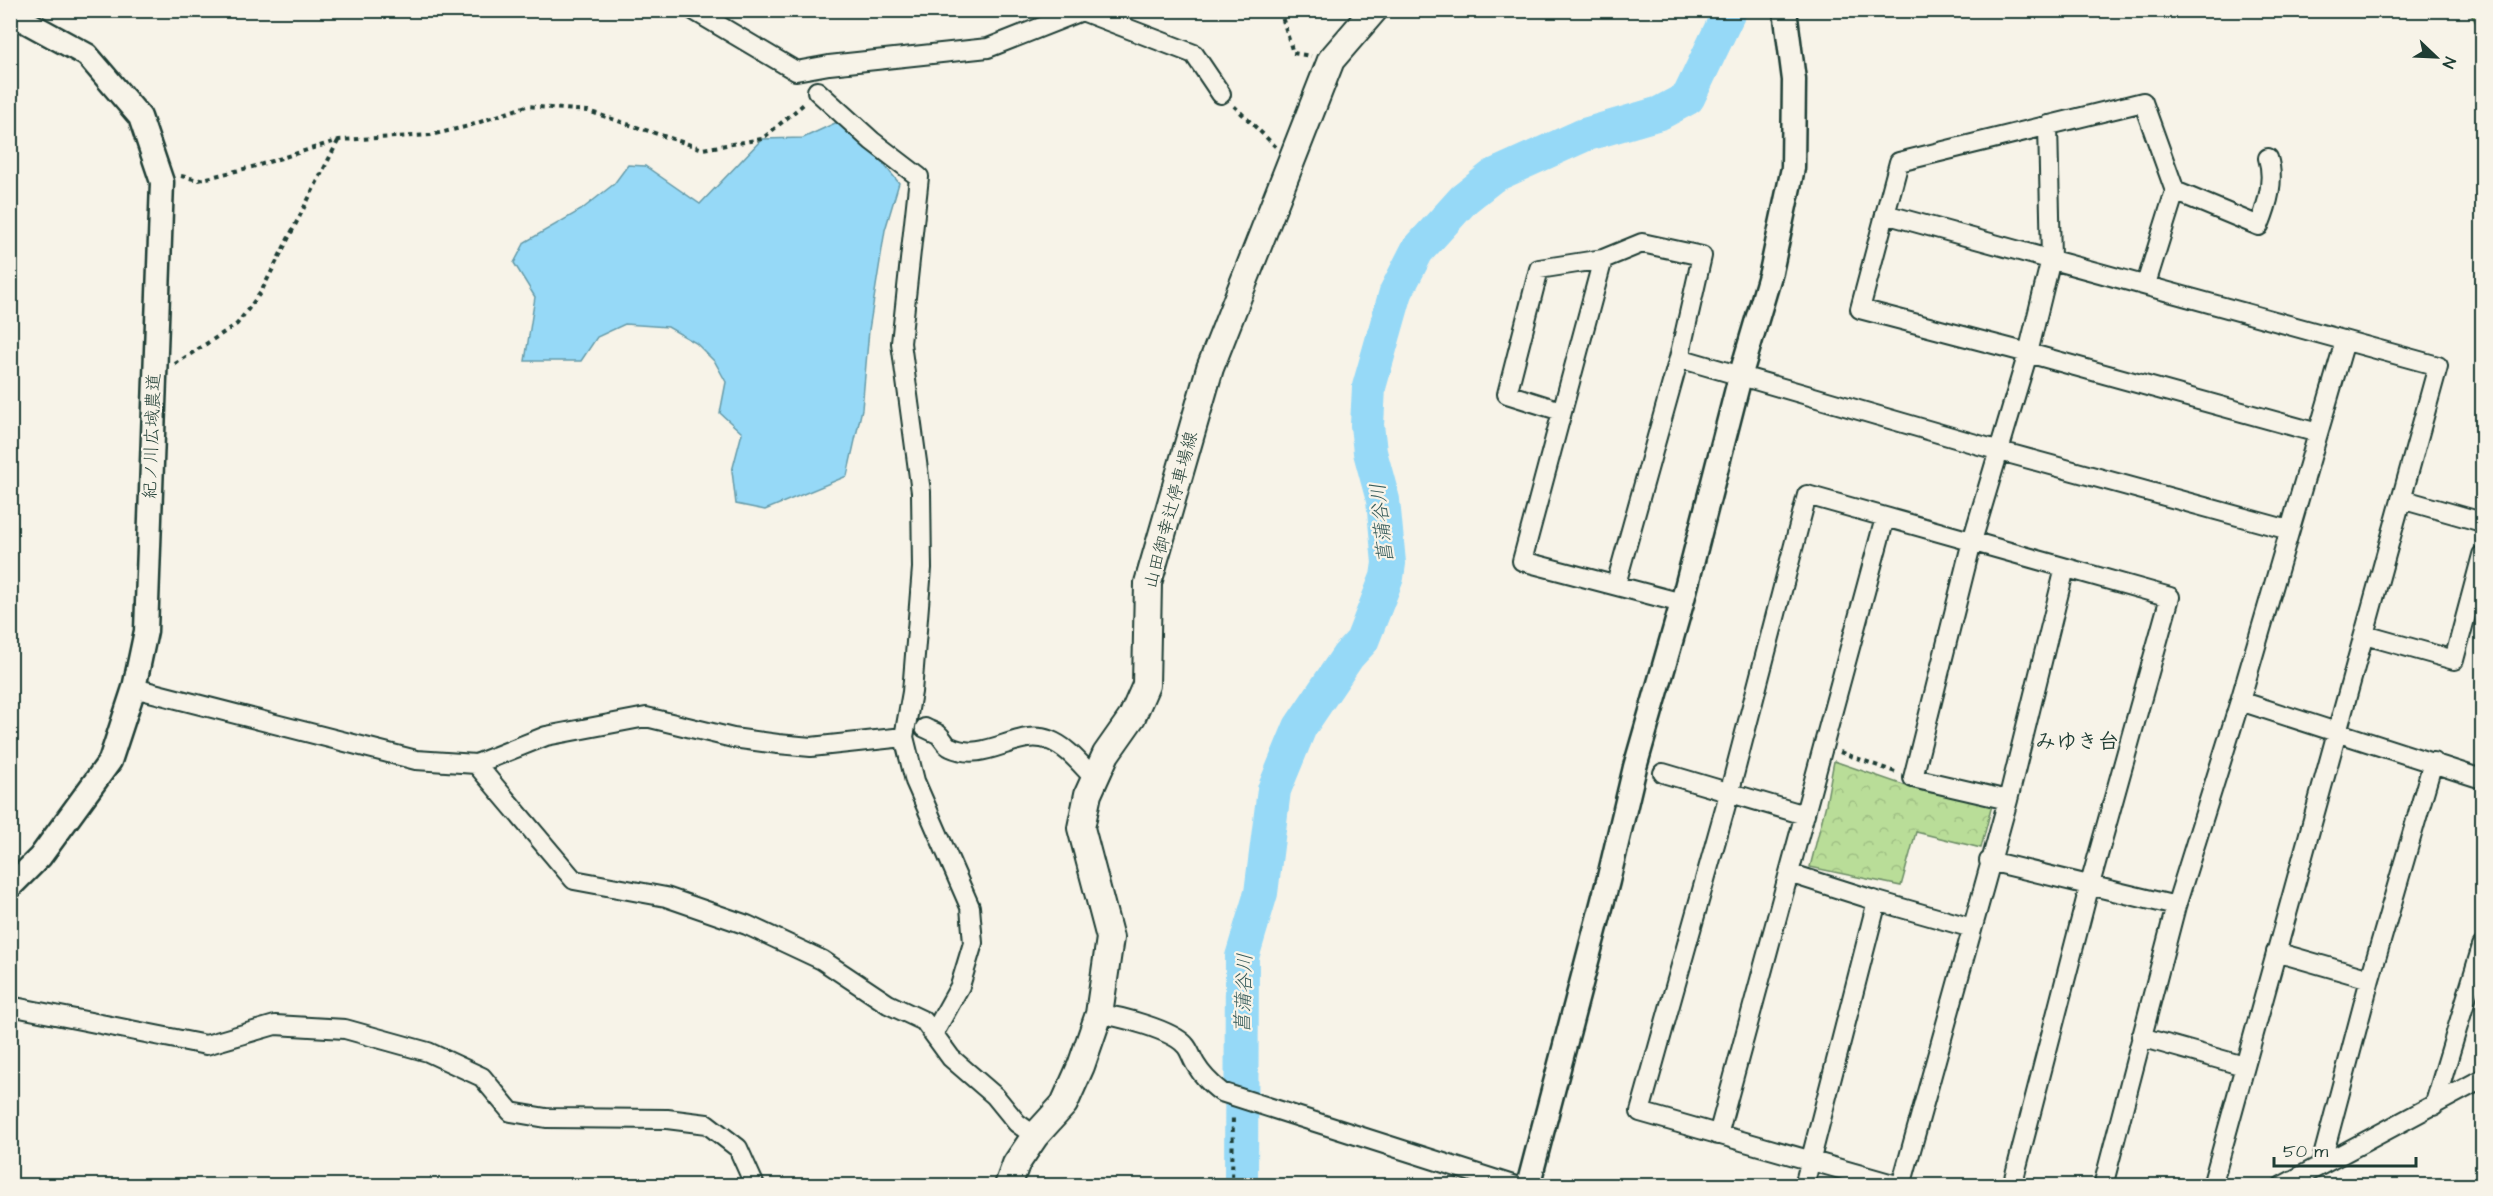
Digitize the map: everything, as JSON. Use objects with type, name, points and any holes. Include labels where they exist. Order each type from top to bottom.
[{"type":"main road","name":"山田御幸辻停車場線","points":[[1008,1185],[1016,1164],[1035,1136],[1064,1104],[1081,1066],[1099,1014],[1110,938],[1081,828],[1088,794],[1095,778],[1106,754],[1132,717],[1146,685],[1148,583],[1210,368],[1331,60],[1374,10]]},
{"type":"street","points":[[693,10],[796,71],[829,65],[988,48],[1082,11],[1194,54],[1221,94]]},
{"type":"street","points":[[1528,1185],[1608,882],[1635,767],[1682,603],[1740,377],[1771,272],[1793,168],[1794,80],[1785,10]]},
{"type":"street","name":"紀ノ川広域農道","points":[[10,13],[87,55],[140,117],[162,182],[146,631],[134,688],[110,761],[40,857],[10,887]]},
{"type":"street","points":[[817,91],[872,141],[919,177],[901,343],[921,492],[922,568],[912,692],[904,737],[915,781],[970,907],[973,943],[960,986],[934,1033]]},
{"type":"street","points":[[2146,285],[2175,191],[2143,102],[1899,162],[1860,309],[2318,433]]},
{"type":"street","points":[[2008,800],[1913,778],[1972,541],[2028,353],[2051,259],[2048,125]]},
{"type":"street","points":[[2175,191],[2259,226],[2267,206],[2272,171],[2268,158]]},
{"type":"street","points":[[1885,214],[2438,366],[2212,1185]]},
{"type":"street","points":[[1561,411],[1507,394],[1539,269],[1603,260],[1642,243],[1702,256],[1679,358],[1616,584]]},
{"type":"street","points":[[1603,260],[1522,561],[1682,603]]},
{"type":"street","points":[[2103,1185],[2176,906],[2241,701],[2345,341]]},
{"type":"street","points":[[1679,358],[2000,451],[2289,530]]},
{"type":"street","points":[[2012,1185],[2090,884],[2170,597],[1807,495],[1729,794],[1640,1112],[1900,1185],[1989,861],[2008,800],[2066,568]]},
{"type":"street","points":[[2401,499],[2482,522]]},
{"type":"street","points":[[1718,1135],[1885,518]]},
{"type":"street","points":[[2365,635],[2454,660],[2482,555]]},
{"type":"street","points":[[134,688],[416,760],[476,764],[546,736],[646,717],[734,738],[811,747],[904,737]]},
{"type":"street","points":[[2241,701],[2482,779]]},
{"type":"street","points":[[925,728],[938,734],[950,747],[969,751],[988,751],[1034,737],[1050,740],[1067,750],[1095,778]]},
{"type":"street","points":[[2321,1164],[2370,979],[2433,762]]},
{"type":"street","points":[[476,764],[574,879],[666,897],[747,925],[822,960],[888,1004],[924,1021],[951,1058],[995,1096],[1017,1123],[1035,1136]]},
{"type":"street","points":[[1663,773],[1805,815]]},
{"type":"street","points":[[1989,861],[2176,906]]},
{"type":"street","points":[[1789,873],[1972,928]]},
{"type":"street","points":[[1804,1185],[1877,901]]},
{"type":"street","points":[[2434,1106],[2482,945]]},
{"type":"street","points":[[2276,952],[2370,979]]},
{"type":"street","points":[[10,1006],[206,1045],[275,1025],[345,1029],[428,1052],[482,1077],[512,1112],[546,1118],[667,1119],[707,1124],[738,1148],[755,1185]]},
{"type":"street","points":[[1099,1014],[1163,1029],[1185,1044],[1206,1080],[1221,1092],[1516,1185]]},
{"type":"street","points":[[2141,1037],[2244,1066]]},
{"type":"street","points":[[2282,1185],[2482,1079]]},
{"type":"path","points":[[1281,10],[1293,53],[1331,60]]},
{"type":"path","points":[[159,171],[199,180],[256,166],[339,140],[431,135],[469,126],[526,106],[588,111],[703,149],[762,139],[799,110],[817,91]]},
{"type":"path","points":[[1221,94],[1291,162]]},
{"type":"path","points":[[154,376],[237,324],[261,292],[339,140]]},
{"type":"path","points":[[1824,747],[1913,778]]},
{"type":"path","points":[[1232,1185],[1233,1110]]},
{"type":"green space","points":[[2469,11],[2482,11],[2482,33]]},
{"type":"green space","points":[[1834,761],[1918,790],[1992,805],[1981,848],[1916,832],[1901,886],[1810,867]]},
{"type":"water","points":[[846,118],[899,183],[885,230],[869,330],[862,409],[847,476],[765,510],[736,504],[732,471],[742,433],[720,413],[726,382],[715,362],[696,343],[668,327],[625,324],[597,337],[581,361],[525,361],[535,297],[514,263],[525,242],[581,210],[614,184],[628,165],[645,166],[700,204],[762,139],[803,138]]},
{"type":"waterway","points":[[972,10],[1004,12]]},
{"type":"waterway","name":"菖蒲谷川","points":[[1241,1186],[1242,957],[1261,893],[1274,790],[1300,727],[1348,656],[1362,641],[1387,577],[1389,563],[1383,500],[1370,452],[1367,425],[1369,387],[1396,292],[1417,251],[1464,199],[1493,176],[1584,135],[1660,113],[1688,98],[1730,10]]},
{"type":"district","name":"みゆき台","points":[[2077,741]]}]
